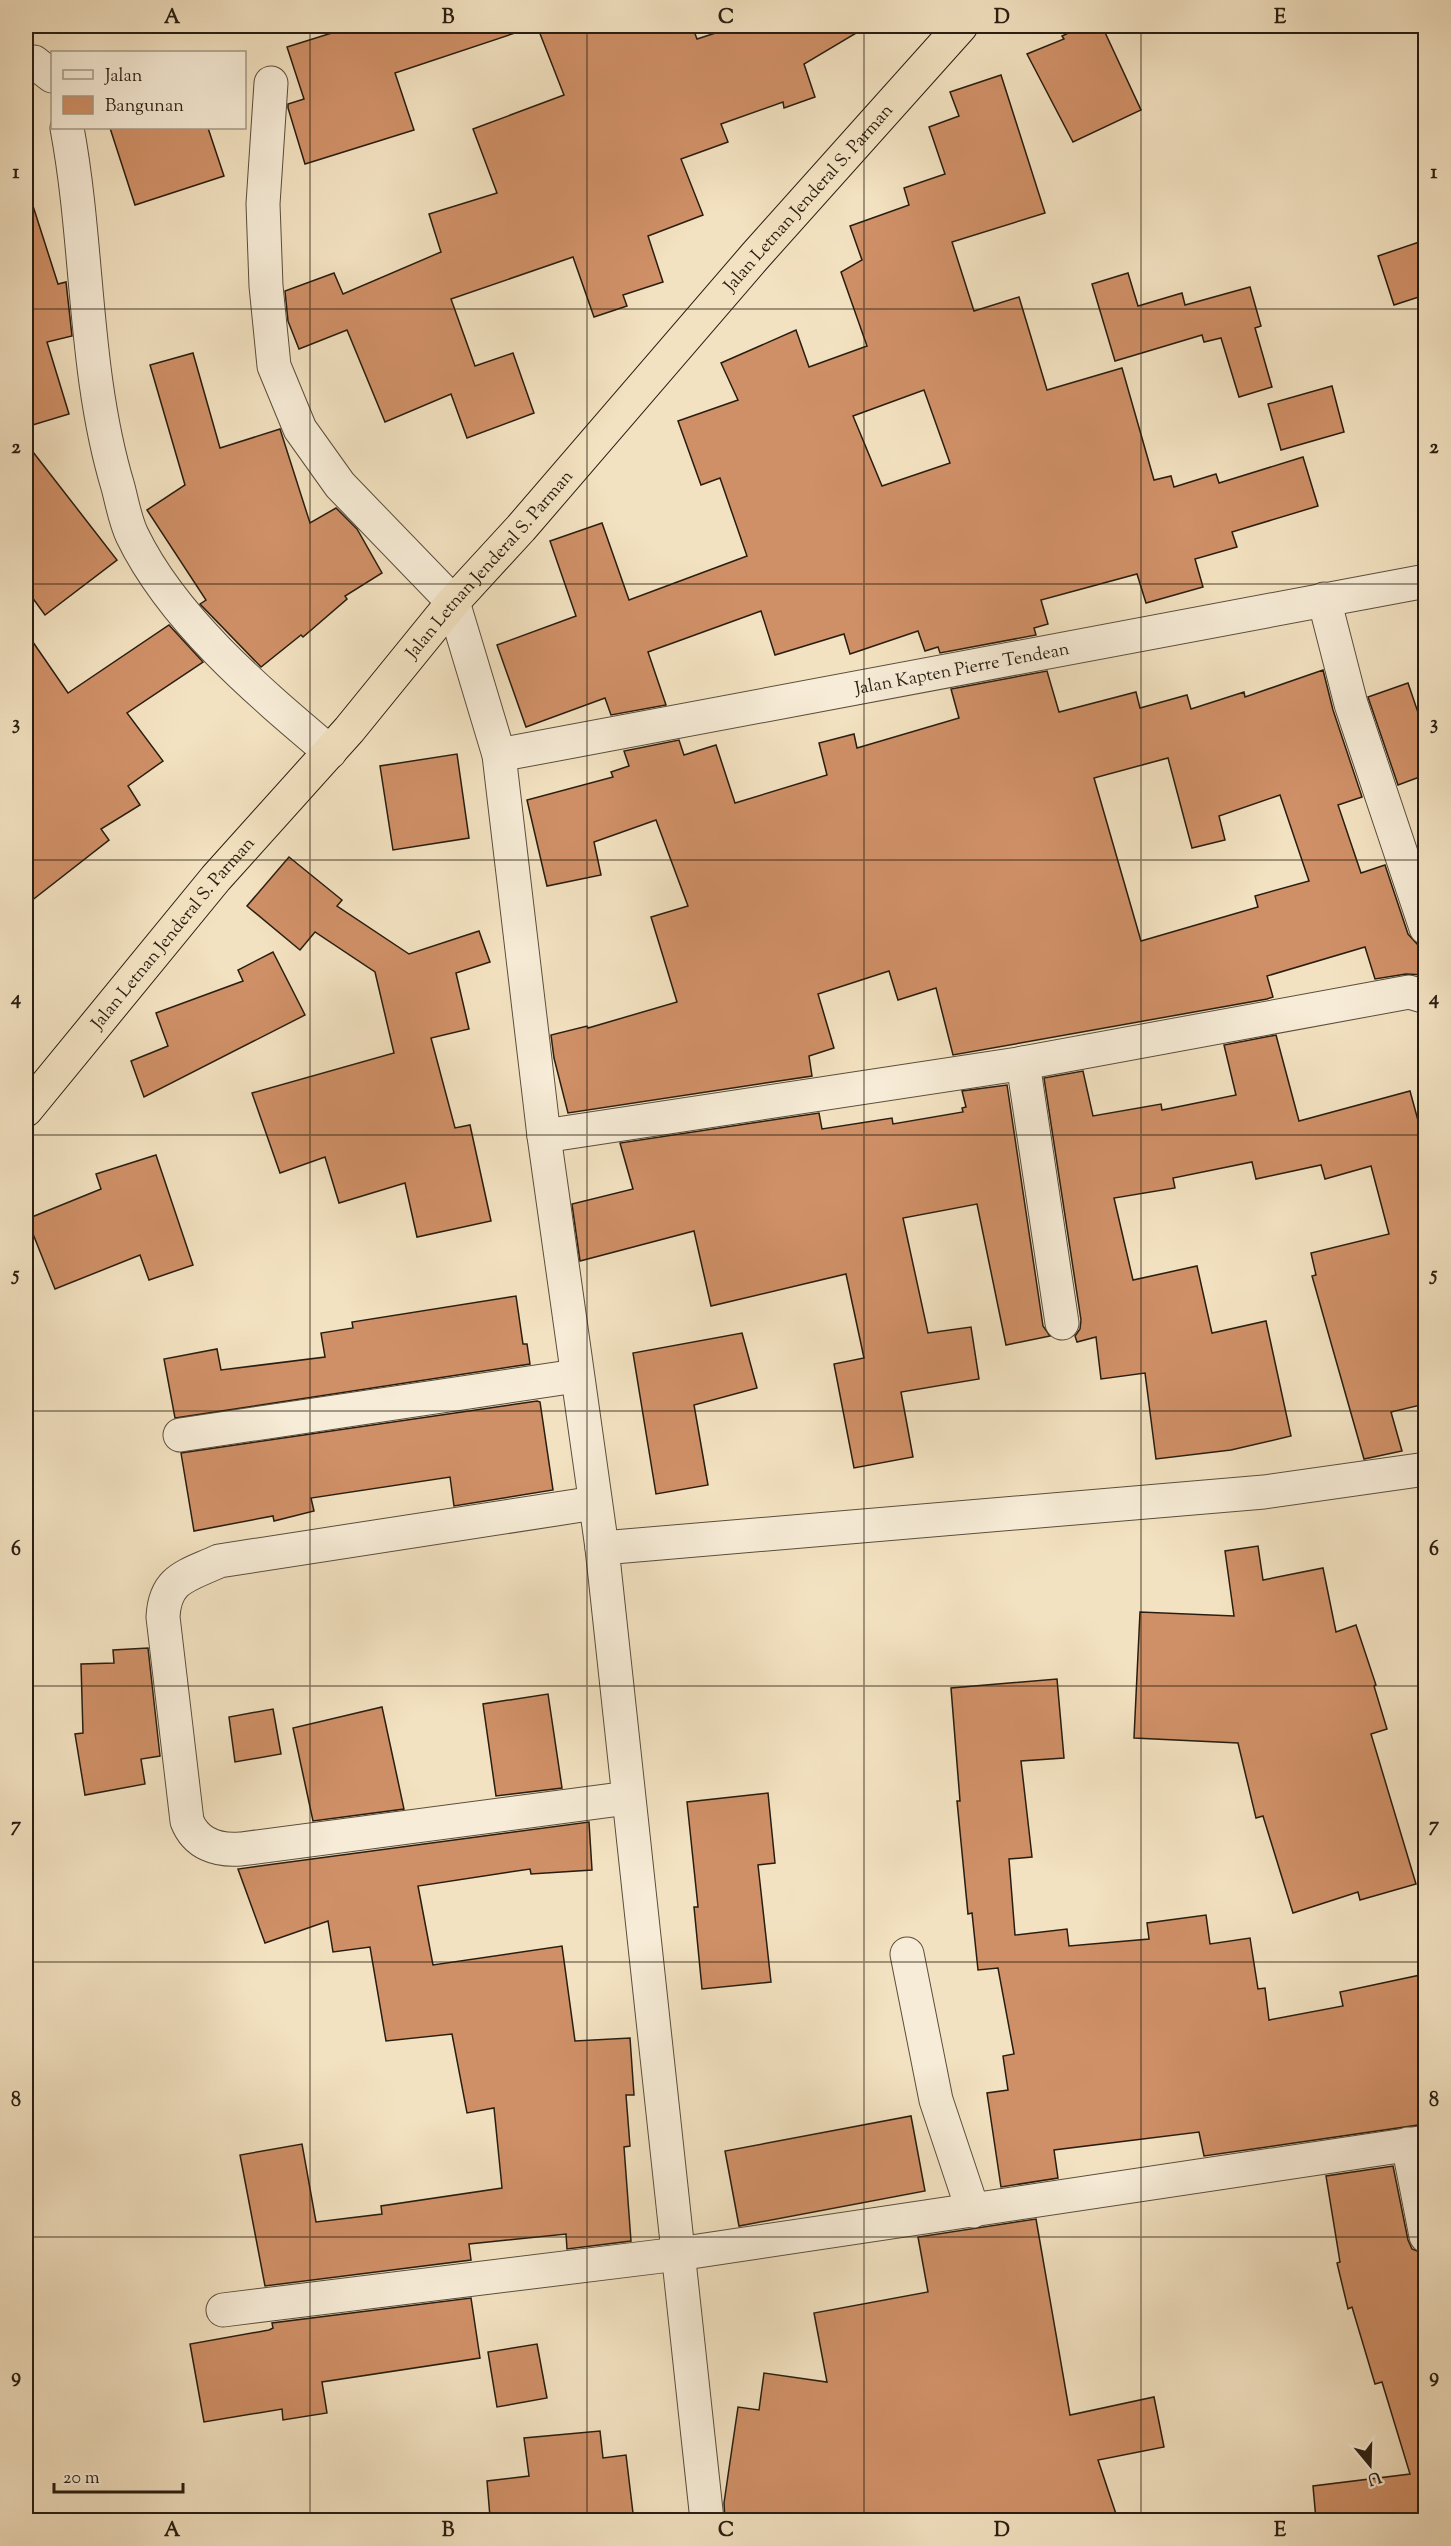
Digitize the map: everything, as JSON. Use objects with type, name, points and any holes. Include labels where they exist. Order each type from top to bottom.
[{"type":"highway","name":"Jalan Letnan Jenderal S. Parman","points":[[26,1110],[216,878],[330,752],[453,602],[756,255],[961,26]]},
{"type":"street","points":[[26,62],[34,62],[51,75]]},
{"type":"street","points":[[271,83],[263,204],[266,286],[274,366],[300,429],[340,485],[453,602],[499,754],[544,1136],[602,1548],[706,2520]]},
{"type":"street","points":[[67,129],[75,171],[96,381],[104,437],[132,534],[165,590],[250,685],[330,752]]},
{"type":"street","name":"Jalan Kapten Pierre Tendean","points":[[499,754],[1425,581]]},
{"type":"street","points":[[1324,599],[1351,704],[1425,928]]},
{"type":"street","points":[[544,1136],[1023,1063],[1409,992],[1425,997]]},
{"type":"street","points":[[1023,1063],[1062,1323]]},
{"type":"street","points":[[180,1435],[576,1376]]},
{"type":"street","points":[[602,1548],[1264,1492],[1425,1469]]},
{"type":"street","points":[[595,1503],[219,1561],[176,1582],[167,1593],[164,1602],[164,1629],[187,1821],[192,1834],[213,1847],[227,1850],[241,1849],[628,1798]]},
{"type":"street","points":[[907,1954],[936,2100],[973,2211]]},
{"type":"street","points":[[223,2310],[678,2254],[1417,2143],[1425,2236]]},
{"type":"building","points":[[354,26],[516,26],[518,32],[395,73],[414,130],[305,164],[288,108],[288,104],[304,99],[287,47]]},
{"type":"building","points":[[537,26],[692,26],[697,39],[737,26],[868,26],[804,64],[815,97],[784,108],[783,102],[721,124],[728,142],[681,159],[703,215],[648,236],[663,282],[623,295],[627,306],[594,317],[573,257],[451,299],[475,366],[513,353],[534,413],[467,438],[451,394],[385,422],[347,330],[299,349],[288,321],[285,291],[334,273],[343,294],[441,252],[429,214],[497,193],[473,129],[564,95]]},
{"type":"building","points":[[1083,26],[1102,26],[1141,110],[1073,142],[1027,54],[1064,39],[1062,36]]},
{"type":"building","points":[[1001,75],[1045,213],[952,242],[974,311],[1019,297],[1047,390],[1122,368],[1154,480],[1171,476],[1174,487],[1216,474],[1219,483],[1303,457],[1318,506],[1232,532],[1237,547],[1195,559],[1203,587],[1146,603],[1137,574],[1041,600],[1048,624],[1034,628],[1036,635],[940,653],[938,647],[925,651],[918,631],[850,654],[844,634],[775,655],[761,611],[648,652],[666,705],[611,715],[605,698],[526,727],[497,645],[576,616],[550,541],[602,523],[629,600],[747,556],[720,478],[701,485],[678,421],[738,400],[721,363],[796,330],[809,367],[867,346],[841,272],[862,260],[850,226],[909,205],[904,188],[945,174],[929,127],[959,116],[950,92]],"holes":[[[924,390],[950,463],[882,486],[853,416]]]},
{"type":"building","points":[[110,129],[208,129],[224,176],[135,205]]},
{"type":"building","points":[[33,206],[58,284],[66,282],[72,336],[47,342],[69,414],[26,427],[26,207]]},
{"type":"building","points":[[1425,240],[1425,295],[1394,305],[1378,256]]},
{"type":"building","points":[[1128,273],[1138,306],[1182,293],[1185,305],[1250,287],[1261,326],[1255,328],[1272,387],[1239,397],[1221,338],[1204,342],[1202,335],[1115,361],[1092,284]]},
{"type":"building","points":[[193,353],[220,448],[280,429],[310,523],[336,508],[357,529],[382,573],[345,596],[347,599],[303,637],[301,635],[261,667],[200,604],[206,600],[147,510],[185,485],[150,365]]},
{"type":"building","points":[[1332,386],[1344,432],[1281,450],[1268,404]]},
{"type":"building","points":[[26,443],[117,560],[45,615],[26,589]]},
{"type":"building","points":[[169,625],[203,662],[127,713],[163,761],[128,786],[140,805],[101,829],[109,840],[26,905],[26,632],[68,693]]},
{"type":"building","points":[[1323,670],[1333,710],[1362,797],[1338,805],[1361,873],[1385,865],[1408,934],[1418,945],[1425,966],[1425,975],[1406,974],[1375,979],[1365,947],[1267,976],[1273,997],[1267,999],[953,1055],[936,988],[898,1000],[889,971],[818,994],[834,1048],[809,1056],[812,1076],[568,1113],[554,1058],[551,1035],[587,1026],[588,1028],[677,1002],[651,917],[688,906],[656,820],[594,842],[601,875],[547,886],[527,800],[613,777],[611,772],[629,766],[624,751],[679,740],[684,755],[716,745],[735,803],[827,775],[819,743],[854,734],[857,748],[959,718],[951,689],[1047,671],[1059,712],[1136,692],[1140,708],[1187,695],[1191,709],[1244,692],[1245,697]],"holes":[[[1168,758],[1192,848],[1225,840],[1219,816],[1280,795],[1309,881],[1255,896],[1258,907],[1141,941],[1094,778]]]},
{"type":"building","points":[[1408,683],[1425,733],[1425,775],[1398,785],[1368,697]]},
{"type":"building","points":[[457,754],[469,838],[393,850],[380,766]]},
{"type":"building","points":[[289,857],[342,900],[337,906],[409,954],[479,931],[490,962],[456,973],[469,1029],[431,1038],[455,1128],[470,1125],[491,1221],[417,1237],[405,1183],[339,1203],[325,1157],[280,1173],[252,1093],[394,1053],[375,972],[315,932],[300,950],[247,906]]},
{"type":"building","points":[[273,952],[305,1015],[144,1097],[131,1061],[168,1046],[156,1013],[243,981],[238,970]]},
{"type":"building","points":[[1276,1035],[1299,1121],[1410,1091],[1425,1146],[1425,1404],[1391,1412],[1402,1451],[1364,1459],[1312,1276],[1316,1275],[1311,1253],[1389,1234],[1371,1166],[1325,1179],[1321,1165],[1256,1179],[1252,1162],[1173,1178],[1175,1188],[1114,1198],[1133,1280],[1197,1266],[1212,1333],[1266,1321],[1291,1436],[1231,1450],[1156,1459],[1145,1373],[1101,1379],[1096,1337],[1077,1342],[1075,1336],[1080,1329],[1081,1320],[1044,1078],[1083,1071],[1093,1116],[1161,1104],[1162,1110],[1236,1095],[1224,1045]]},
{"type":"building","points":[[1007,1085],[1043,1326],[1050,1336],[1006,1345],[977,1204],[903,1218],[928,1333],[971,1327],[979,1379],[901,1392],[913,1457],[854,1468],[834,1364],[864,1358],[846,1274],[711,1306],[694,1231],[580,1261],[572,1204],[633,1189],[620,1143],[819,1113],[822,1129],[892,1118],[893,1124],[963,1112],[962,1108],[966,1107],[962,1091]]},
{"type":"building","points":[[156,1155],[193,1265],[149,1280],[140,1255],[55,1289],[27,1219],[101,1189],[96,1174]]},
{"type":"building","points":[[516,1296],[523,1344],[527,1344],[530,1364],[175,1418],[164,1359],[217,1349],[221,1370],[325,1357],[321,1333],[353,1328],[352,1322]]},
{"type":"building","points":[[742,1333],[757,1388],[694,1405],[708,1485],[656,1494],[633,1353]]},
{"type":"building","points":[[540,1402],[553,1490],[454,1506],[450,1477],[311,1498],[314,1511],[274,1521],[273,1516],[194,1531],[181,1453]]},
{"type":"building","points":[[1258,1546],[1263,1580],[1323,1568],[1336,1632],[1356,1625],[1376,1685],[1374,1686],[1387,1729],[1371,1734],[1416,1884],[1360,1900],[1358,1892],[1293,1913],[1263,1816],[1256,1818],[1238,1743],[1134,1738],[1140,1612],[1234,1616],[1225,1551]]},
{"type":"building","points":[[148,1648],[160,1756],[141,1759],[145,1784],[85,1795],[75,1734],[83,1733],[81,1664],[114,1663],[113,1650]]},
{"type":"building","points":[[1057,1679],[1064,1758],[1021,1761],[1032,1857],[1009,1859],[1015,1935],[1067,1929],[1069,1946],[1149,1939],[1147,1923],[1206,1915],[1210,1944],[1250,1938],[1258,1989],[1265,1988],[1269,2020],[1343,2006],[1340,1992],[1425,1974],[1425,2124],[1204,2156],[1199,2132],[1054,2150],[1058,2178],[1001,2187],[987,2093],[1008,2090],[1003,2056],[1014,2054],[998,1968],[978,1970],[972,1913],[968,1914],[957,1801],[960,1801],[951,1688]]},
{"type":"building","points":[[548,1694],[562,1788],[496,1796],[483,1704]]},
{"type":"building","points":[[382,1707],[404,1809],[313,1821],[293,1728]]},
{"type":"building","points":[[273,1709],[281,1754],[235,1762],[229,1717]]},
{"type":"building","points":[[768,1793],[775,1863],[758,1865],[771,1982],[702,1989],[694,1907],[698,1907],[687,1802]]},
{"type":"building","points":[[589,1822],[592,1870],[531,1874],[530,1869],[418,1886],[433,1965],[562,1946],[575,2041],[630,2038],[634,2095],[626,2095],[630,2146],[624,2147],[631,2241],[567,2249],[566,2234],[469,2244],[471,2260],[265,2286],[240,2155],[302,2144],[316,2222],[382,2214],[381,2206],[502,2188],[494,2108],[467,2113],[452,2034],[386,2041],[370,1947],[333,1952],[328,1921],[265,1943],[238,1869]]},
{"type":"building","points":[[911,2116],[925,2191],[739,2226],[725,2151]]},
{"type":"building","points":[[1393,2166],[1408,2240],[1412,2249],[1425,2254],[1425,2520],[1316,2520],[1313,2486],[1410,2474],[1382,2382],[1375,2384],[1352,2307],[1348,2309],[1337,2263],[1340,2262],[1326,2176]]},
{"type":"building","points":[[1036,2219],[1070,2415],[1154,2397],[1164,2447],[1098,2460],[1118,2520],[958,2520],[957,2514],[924,2520],[725,2520],[724,2503],[738,2407],[759,2410],[764,2373],[827,2382],[814,2313],[928,2292],[918,2237]]},
{"type":"building","points":[[471,2298],[480,2358],[322,2382],[327,2413],[283,2420],[282,2409],[204,2422],[190,2344],[269,2330],[273,2328],[272,2323]]},
{"type":"building","points":[[537,2344],[547,2398],[497,2407],[488,2352]]},
{"type":"building","points":[[600,2431],[603,2458],[626,2455],[633,2513],[574,2520],[534,2520],[533,2513],[490,2517],[487,2481],[529,2476],[524,2438]]}]
